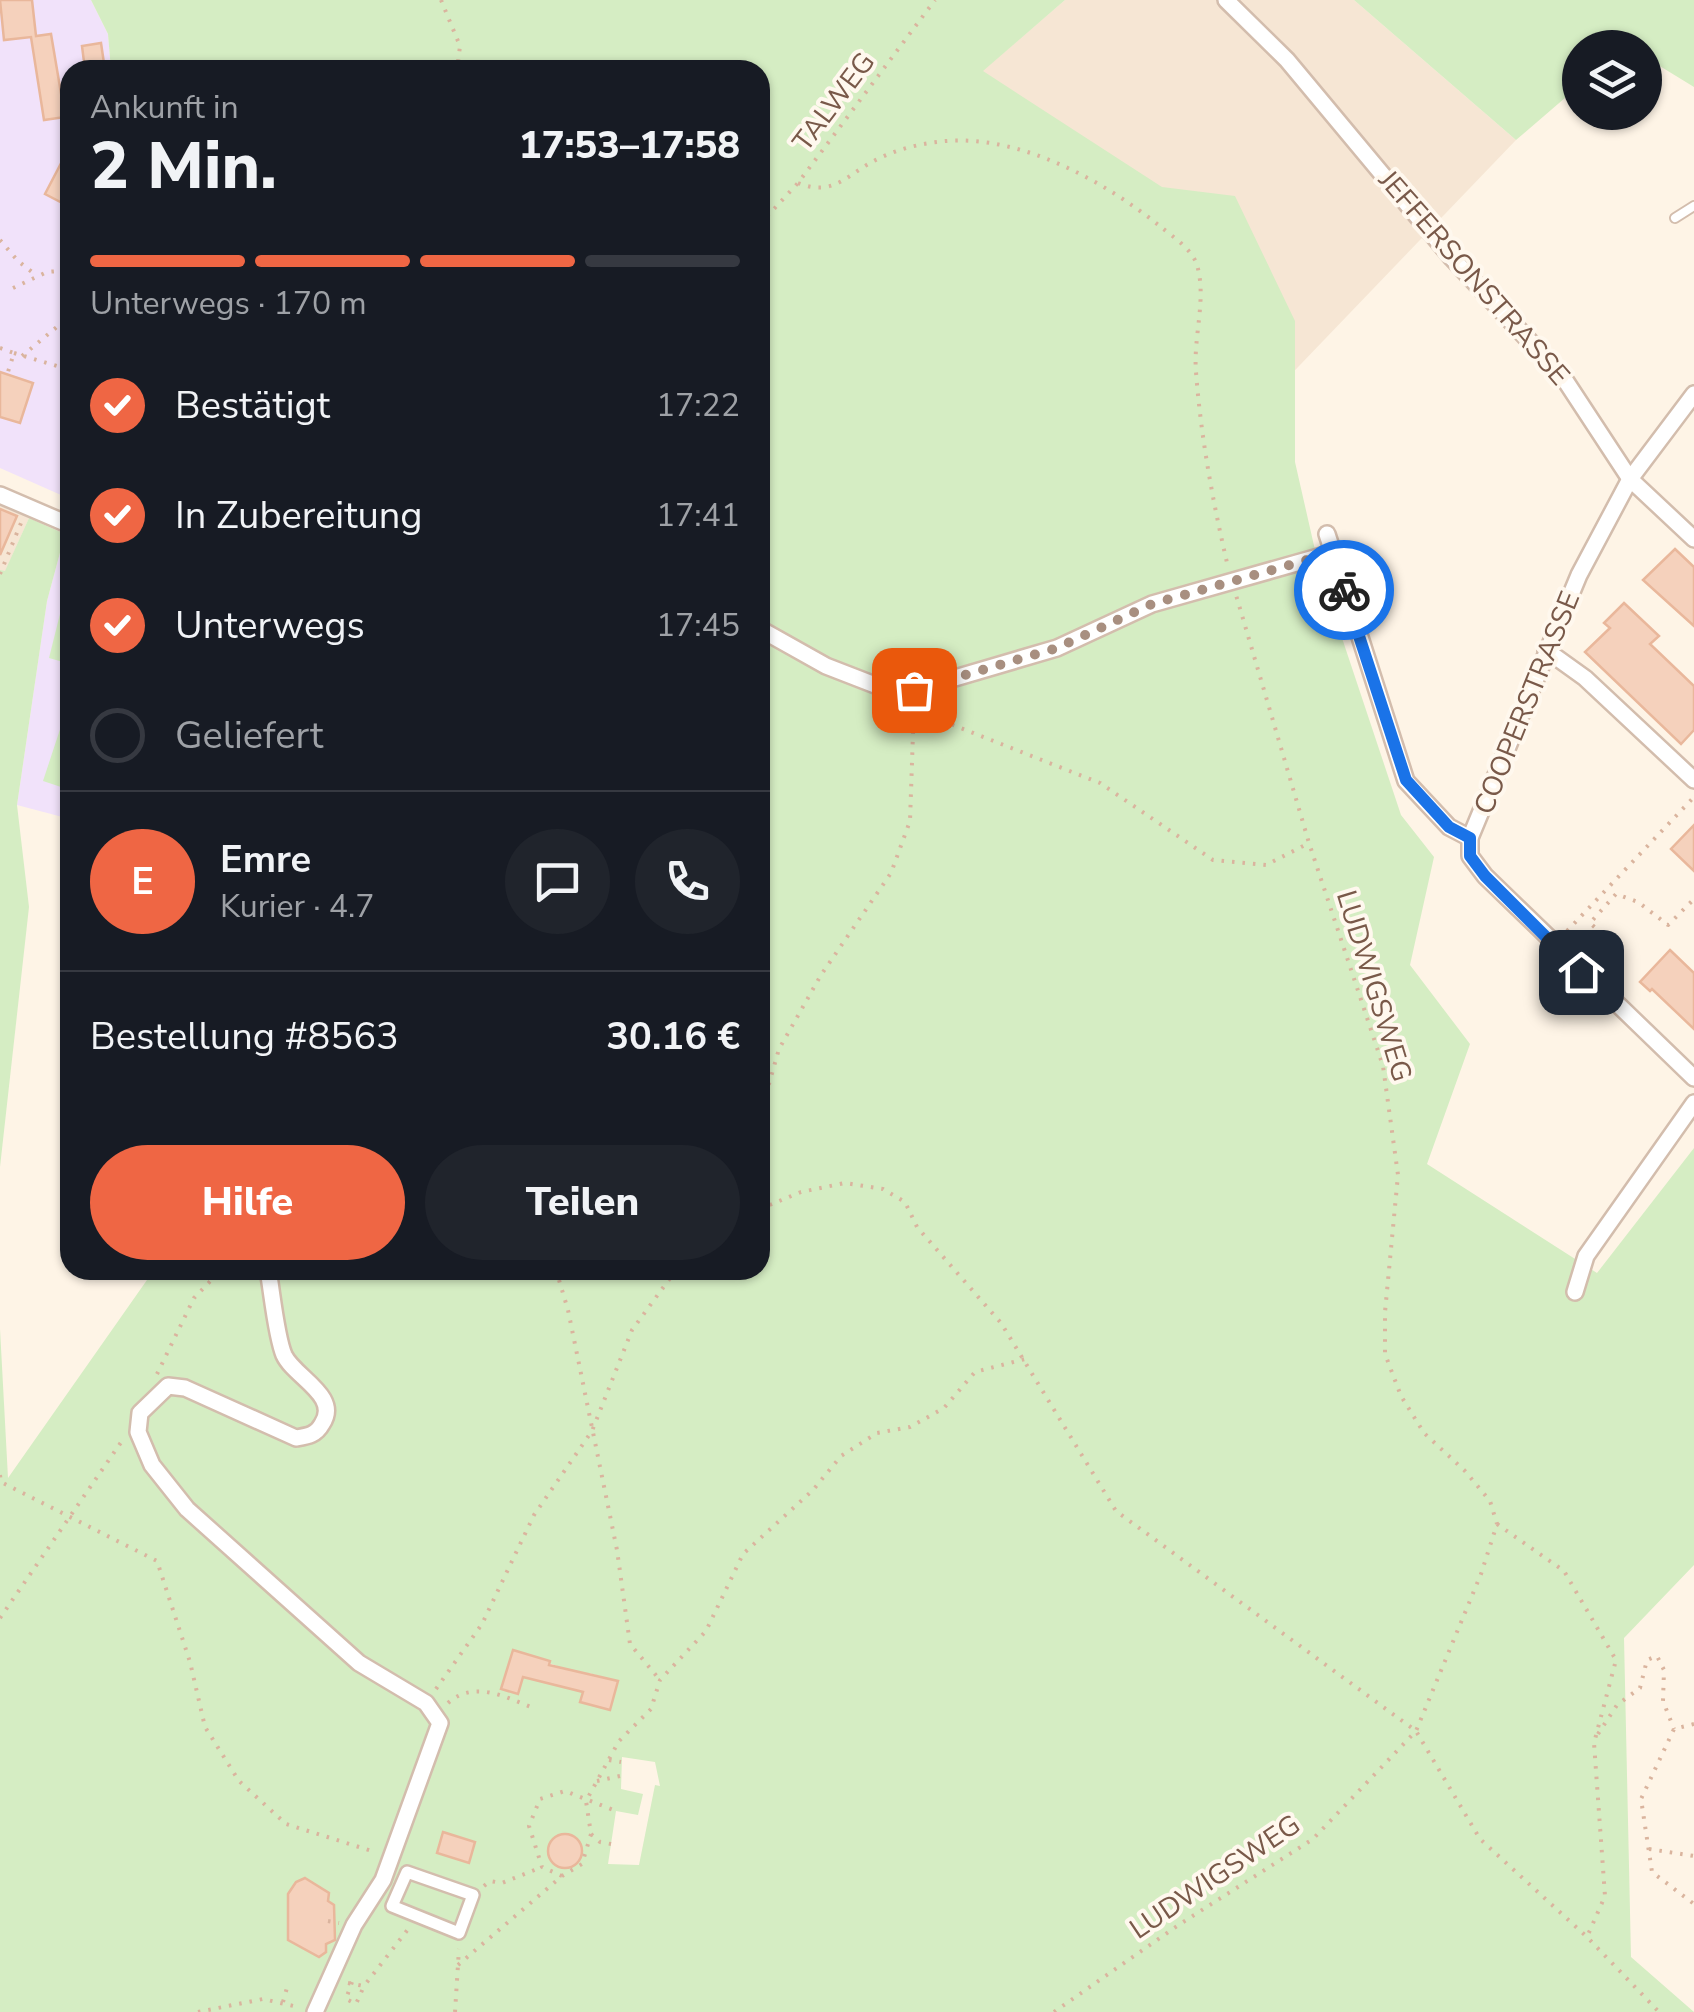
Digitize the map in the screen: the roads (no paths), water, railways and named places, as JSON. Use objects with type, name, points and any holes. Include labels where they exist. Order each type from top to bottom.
[{"type":"street","name":"JEFFERSONSTRASSE","points":[[1226,0],[1276,48],[1452,258],[1563,377],[1630,479],[1694,539]]},
{"type":"street","name":"COOPERSTRASSE","points":[[1327,534],[1406,780],[1449,827],[1470,838],[1579,575],[1630,479],[1694,394]]},
{"type":"street","points":[[0,495],[60,521]]},
{"type":"street","points":[[770,635],[826,666],[875,685],[914,690],[1057,648],[1152,604],[1332,553]]},
{"type":"street","points":[[1546,650],[1586,678],[1694,780]]},
{"type":"street","points":[[1470,838],[1470,856],[1485,876],[1694,1078]]},
{"type":"street","points":[[1576,1292],[1586,1256],[1694,1103]]},
{"type":"street","points":[[270,1280],[284,1356],[326,1402],[322,1426],[311,1436],[296,1438],[185,1388],[168,1386],[140,1413],[138,1432],[152,1465],[187,1509],[359,1663],[430,1709],[440,1723],[383,1880],[307,2010]]},
{"type":"street","points":[[407,1872],[474,1895],[458,1932],[392,1906],[407,1872]]},
{"type":"lane","points":[[1676,218],[1694,206]]}]
